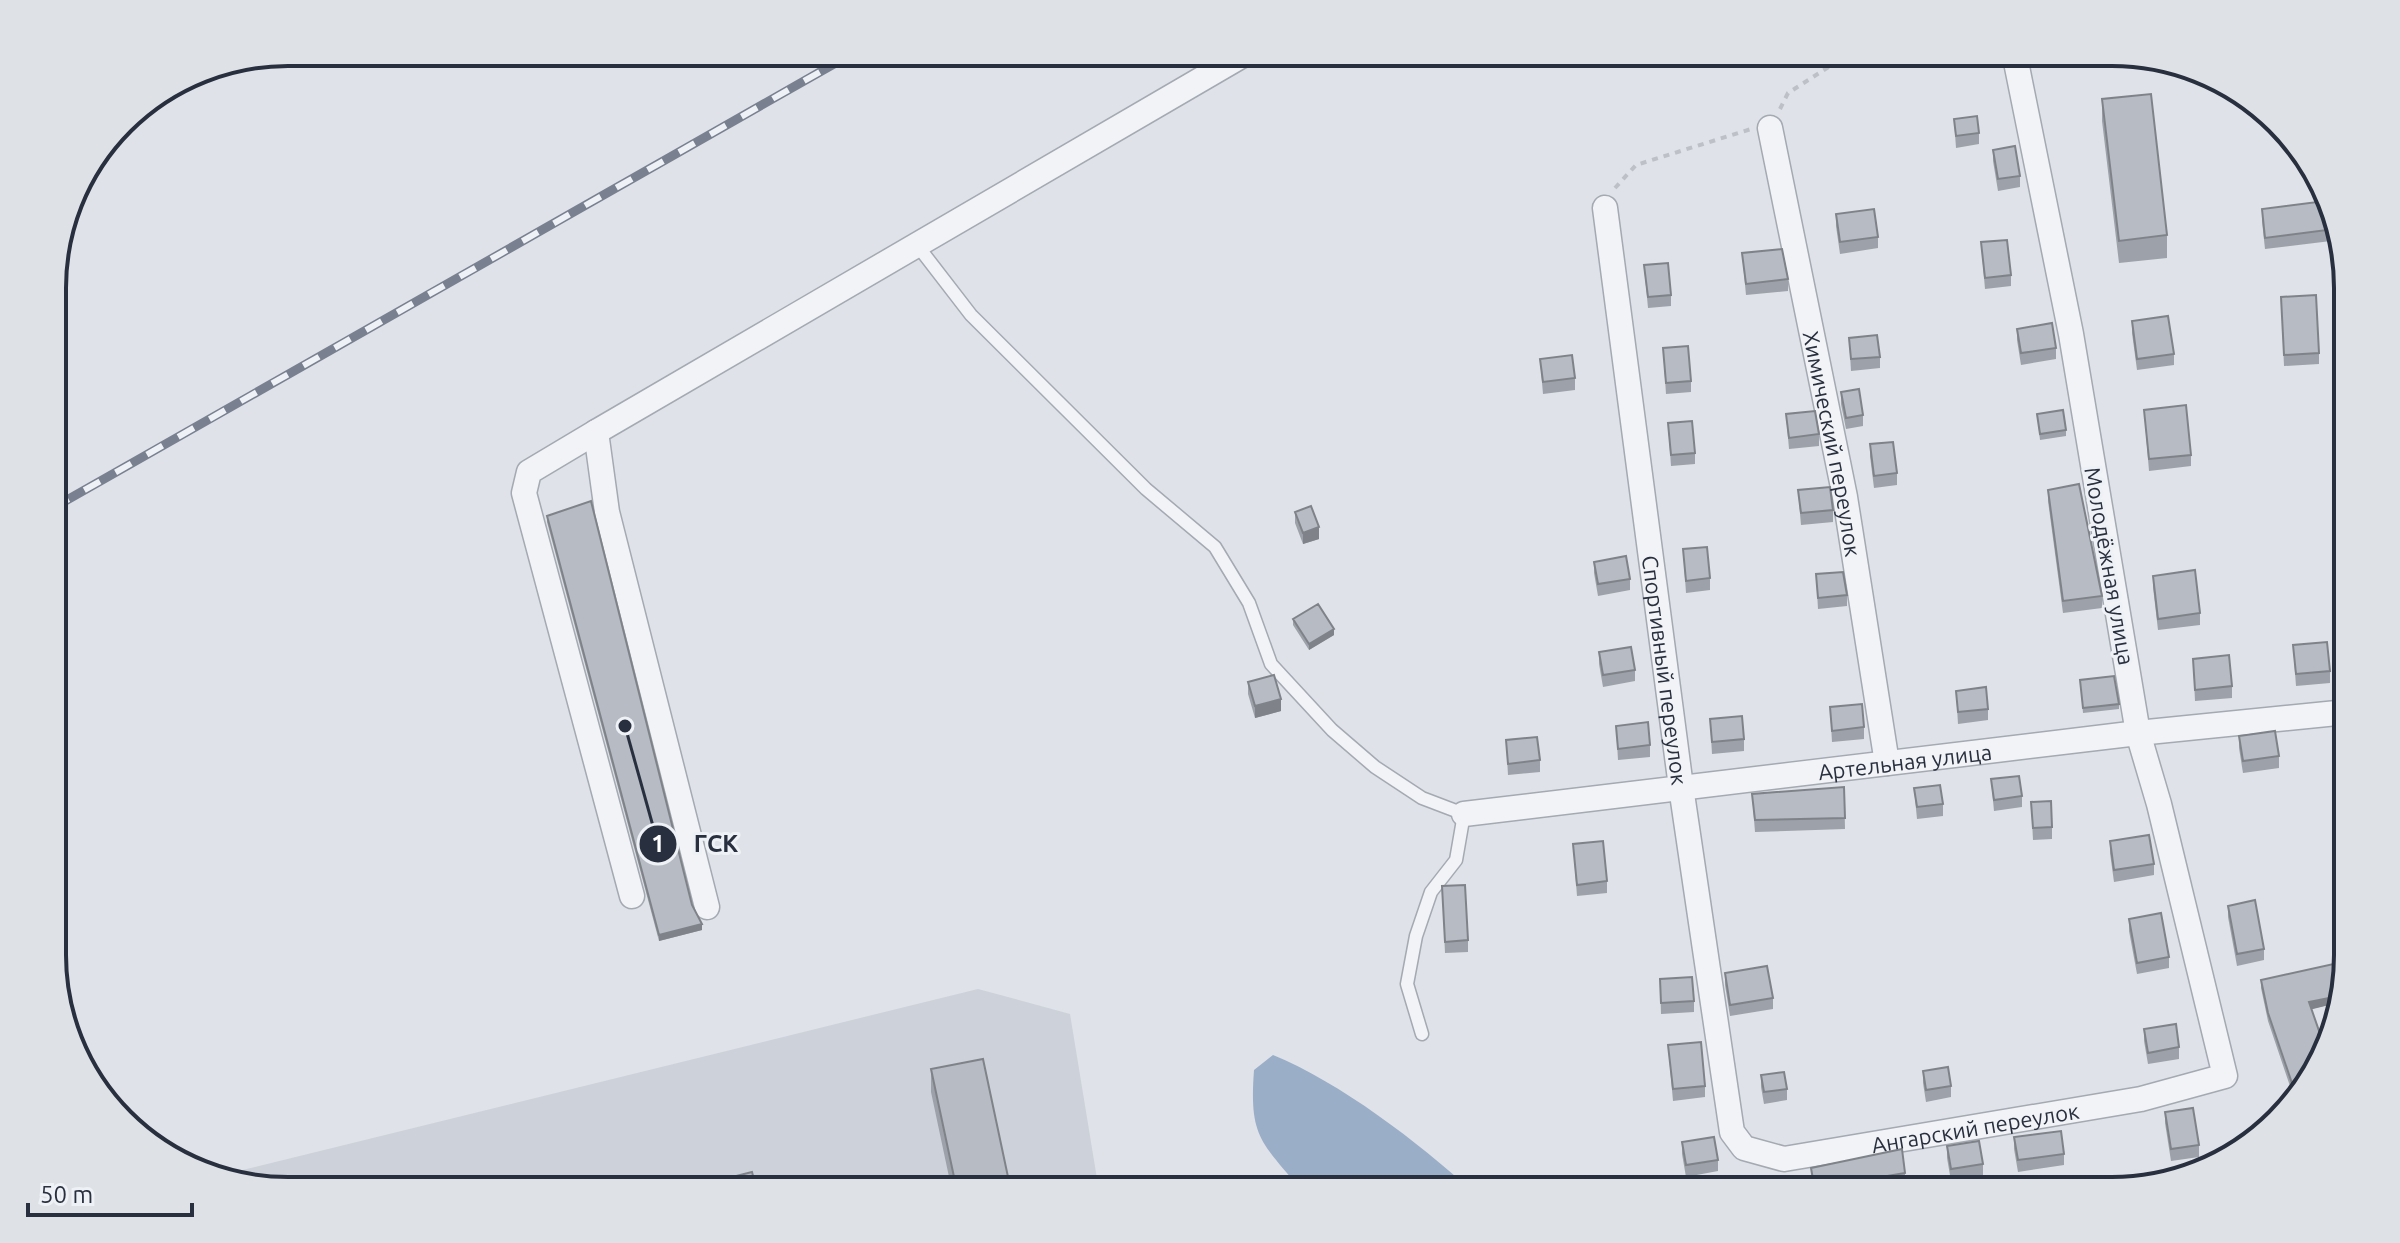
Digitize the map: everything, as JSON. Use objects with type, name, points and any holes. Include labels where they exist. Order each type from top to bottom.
[{"type":"street","points":[[632,896],[524,493],[529,472],[1224,66]]},
{"type":"street","name":"Молодёжная улица","points":[[2017,66],[2071,334],[2138,733],[2159,804],[2225,1076]]},
{"type":"street","name":"Химический переулок","points":[[1770,128],[1845,497],[1887,763]]},
{"type":"street","name":"Спортивный переулок","points":[[1605,208],[1681,787],[1732,1132]]},
{"type":"street","points":[[596,432],[607,512],[707,907]]},
{"type":"street","name":"Артельная улица","points":[[1464,814],[2138,733],[2334,713]]},
{"type":"street","name":"Ангарский переулок","points":[[1732,1132],[1744,1148],[1784,1159],[2141,1099],[2225,1076]]},
{"type":"lane","points":[[917,245],[971,315],[1146,489],[1215,547],[1249,603],[1271,664],[1332,730],[1375,767],[1422,798],[1464,814],[1456,860],[1431,892],[1416,936],[1407,984],[1422,1034]]},
{"type":"path","points":[[1605,208],[1617,184],[1636,165],[1743,129],[1770,128],[1788,93],[1830,66]]},
{"type":"shaded area","points":[[978,989],[1070,1014],[1097,1177],[288,1177],[239,1171]]},
{"type":"water","points":[[1273,1055],[1299,1067],[1378,1115],[1456,1177],[1290,1177],[1267,1149],[1256,1125],[1254,1070]]},
{"type":"building","points":[[2151,94],[2167,235],[2119,241],[2102,99]]},
{"type":"building","points":[[1977,116],[1979,133],[1956,136],[1954,119]]},
{"type":"building","points":[[2015,146],[2020,176],[1998,179],[1993,150]]},
{"type":"building","points":[[2317,202],[2326,230],[2265,238],[2262,209]]},
{"type":"building","points":[[1874,209],[1878,237],[1840,242],[1836,214]]},
{"type":"building","points":[[2007,240],[2011,275],[1985,278],[1981,242]]},
{"type":"building","points":[[1782,249],[1788,279],[1746,284],[1742,253]]},
{"type":"building","points":[[1668,263],[1671,295],[1648,297],[1644,265]]},
{"type":"building","points":[[2316,295],[2319,353],[2284,355],[2281,297]]},
{"type":"building","points":[[2168,316],[2174,354],[2137,359],[2132,321]]},
{"type":"building","points":[[2052,323],[2056,348],[2021,353],[2017,329]]},
{"type":"building","points":[[1877,335],[1880,357],[1851,359],[1849,338]]},
{"type":"building","points":[[1688,346],[1691,381],[1666,383],[1663,348]]},
{"type":"building","points":[[1572,355],[1575,378],[1543,382],[1540,359]]},
{"type":"building","points":[[1859,389],[1863,415],[1846,418],[1841,392]]},
{"type":"building","points":[[2186,405],[2191,455],[2149,459],[2144,410]]},
{"type":"building","points":[[2063,410],[2066,430],[2040,434],[2037,414]]},
{"type":"building","points":[[1815,411],[1819,434],[1789,438],[1786,414]]},
{"type":"building","points":[[1692,421],[1695,453],[1671,455],[1668,423]]},
{"type":"building","points":[[1893,442],[1897,473],[1874,476],[1870,444]]},
{"type":"building","points":[[2079,484],[2102,596],[2063,601],[2048,490]]},
{"type":"building","points":[[1830,487],[1833,510],[1801,513],[1798,490]]},
{"type":"building","points":[[591,501],[692,905],[702,924],[659,935],[547,516]]},
{"type":"building","points":[[1311,506],[1319,527],[1303,533],[1295,512]]},
{"type":"building","points":[[1707,547],[1710,578],[1686,581],[1683,549]]},
{"type":"building","points":[[1626,556],[1630,579],[1598,584],[1594,562]]},
{"type":"building","points":[[2195,570],[2200,613],[2158,619],[2153,576]]},
{"type":"building","points":[[1843,572],[1847,595],[1818,598],[1816,574]]},
{"type":"building","points":[[1318,604],[1334,629],[1309,644],[1293,619]]},
{"type":"building","points":[[2327,642],[2330,671],[2296,674],[2293,645]]},
{"type":"building","points":[[1631,647],[1635,670],[1603,675],[1599,652]]},
{"type":"building","points":[[2229,655],[2232,686],[2195,690],[2193,659]]},
{"type":"building","points":[[1274,675],[1281,699],[1255,706],[1248,682]]},
{"type":"building","points":[[2114,676],[2119,704],[2083,708],[2080,680]]},
{"type":"building","points":[[1986,687],[1988,709],[1958,712],[1956,691]]},
{"type":"building","points":[[1862,704],[1864,727],[1832,731],[1830,707]]},
{"type":"building","points":[[1742,716],[1744,739],[1712,742],[1710,719]]},
{"type":"building","points":[[1648,722],[1650,745],[1618,749],[1616,726]]},
{"type":"building","points":[[2275,731],[2279,756],[2243,761],[2239,736]]},
{"type":"building","points":[[1537,737],[1540,760],[1508,764],[1506,740]]},
{"type":"building","points":[[2019,776],[2022,796],[1994,800],[1991,779]]},
{"type":"building","points":[[1940,785],[1943,804],[1917,807],[1914,788]]},
{"type":"building","points":[[1844,787],[1845,818],[1755,820],[1752,794]]},
{"type":"building","points":[[2051,801],[2052,827],[2033,828],[2031,802]]},
{"type":"building","points":[[2149,835],[2154,864],[2114,870],[2110,841]]},
{"type":"building","points":[[1603,841],[1607,881],[1577,885],[1573,844]]},
{"type":"building","points":[[1465,885],[1468,940],[1445,942],[1442,886]]},
{"type":"building","points":[[2255,900],[2264,949],[2237,954],[2228,906]]},
{"type":"building","points":[[2161,913],[2169,957],[2137,963],[2129,919]]},
{"type":"building","points":[[2333,964],[2329,998],[2309,1002],[2319,1032],[2292,1084],[2268,1013],[2261,980]]},
{"type":"building","points":[[1767,966],[1773,998],[1730,1005],[1725,973]]},
{"type":"building","points":[[1692,977],[1694,1001],[1661,1003],[1660,979]]},
{"type":"building","points":[[2176,1024],[2179,1047],[2148,1053],[2144,1029]]},
{"type":"building","points":[[1701,1042],[1705,1086],[1673,1089],[1668,1045]]},
{"type":"building","points":[[983,1059],[1008,1177],[954,1177],[931,1069]]},
{"type":"building","points":[[1948,1067],[1951,1086],[1926,1090],[1923,1071]]},
{"type":"building","points":[[1784,1072],[1787,1089],[1764,1092],[1761,1075]]},
{"type":"building","points":[[2193,1108],[2199,1145],[2171,1149],[2165,1112]]},
{"type":"building","points":[[2061,1131],[2064,1154],[2018,1160],[2014,1137]]},
{"type":"building","points":[[1714,1137],[1718,1160],[1686,1165],[1682,1142]]},
{"type":"building","points":[[1979,1141],[1983,1164],[1951,1169],[1947,1146]]},
{"type":"building","points":[[1902,1149],[1905,1173],[1881,1177],[1813,1177],[1811,1168]]},
{"type":"building","points":[[752,1172],[753,1177],[732,1177]]},
{"type":"railway","points":[[66,501],[830,66]]},
{"type":"place","name":"ГСК","points":[[625,726]]}]
